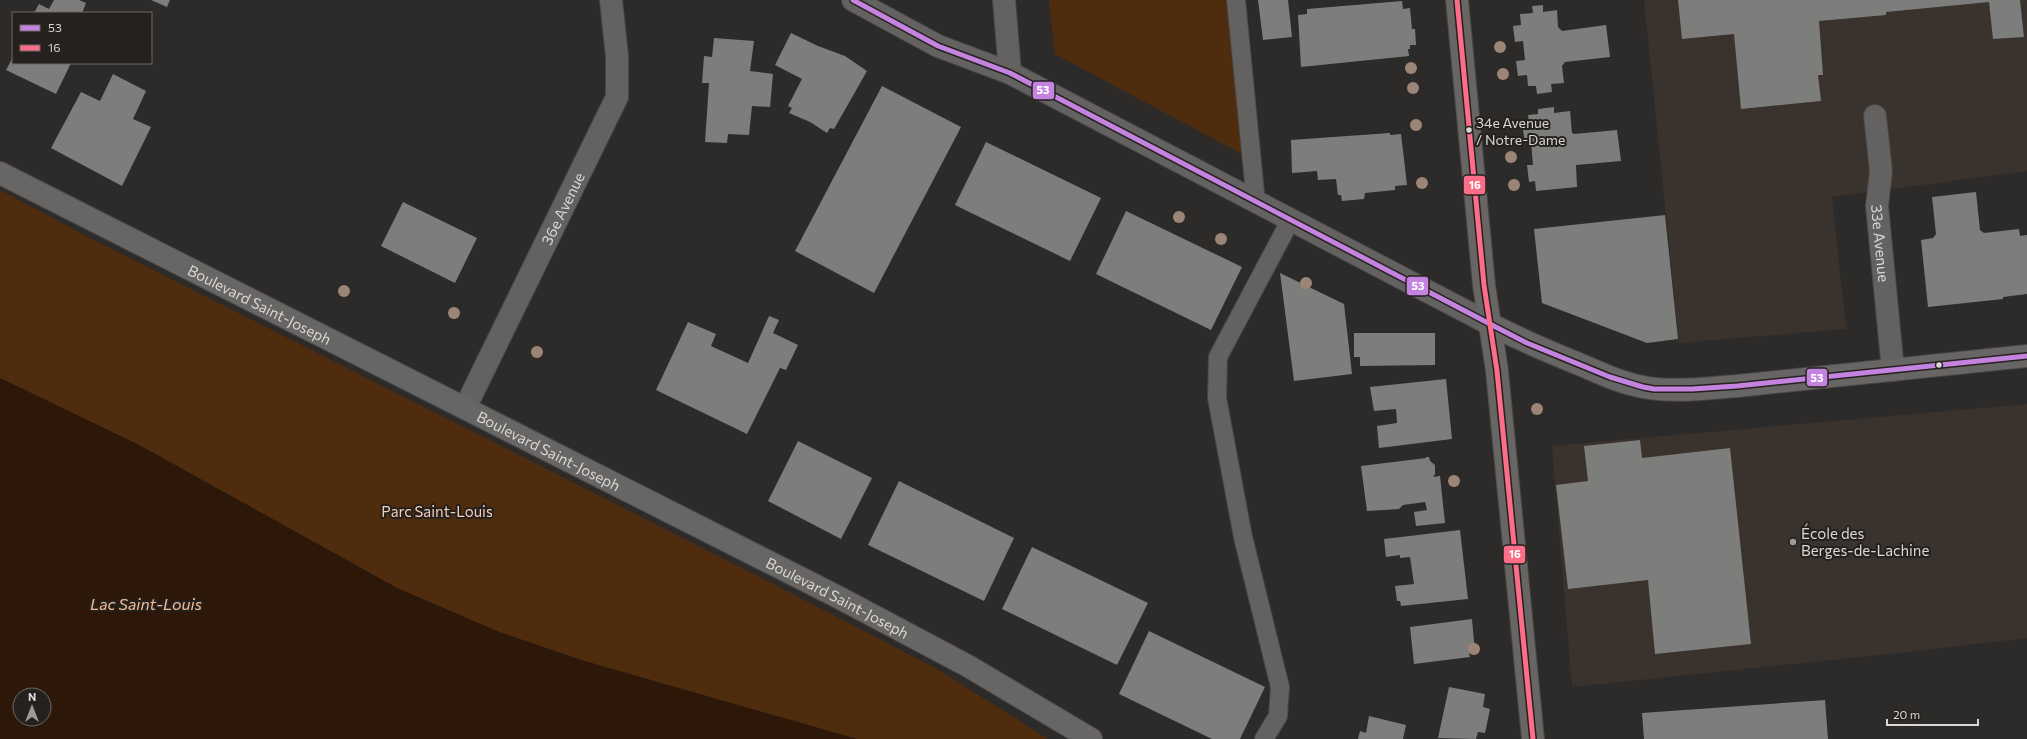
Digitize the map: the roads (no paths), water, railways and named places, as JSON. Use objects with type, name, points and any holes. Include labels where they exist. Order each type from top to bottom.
[{"type":"street","name":"36e Avenue","points":[[465,408],[617,97],[618,56],[611,0]]},
{"type":"street","points":[[853,0],[938,46],[1010,73],[1290,221],[1527,343],[1610,377],[1654,389],[1716,388],[2027,356]]},
{"type":"street","points":[[1004,0],[1010,73]]},
{"type":"street","points":[[1457,0],[1484,285],[1497,371],[1534,739]]},
{"type":"street","name":"33e Avenue","points":[[1875,116],[1881,171],[1876,206],[1893,370]]},
{"type":"street","name":"Boulevard Saint-Joseph","points":[[0,173],[838,597],[968,666],[1091,739]]},
{"type":"lane","points":[[1236,0],[1256,203]]},
{"type":"lane","points":[[1264,739],[1278,716],[1280,687],[1243,537],[1217,398],[1218,357],[1290,221]]},
{"type":"water","name":"Lac Saint-Louis","points":[[0,378],[139,445],[397,588],[499,632],[581,660],[857,739],[0,739]]},
{"type":"place","name":"34e Avenue / Notre-Dame","points":[[1469,130]]},
{"type":"place","name":"École des Berges-de-Lachine","points":[[1793,542]]},
{"type":"park label","name":"Parc Saint-Louis","points":[[437,511]]}]
